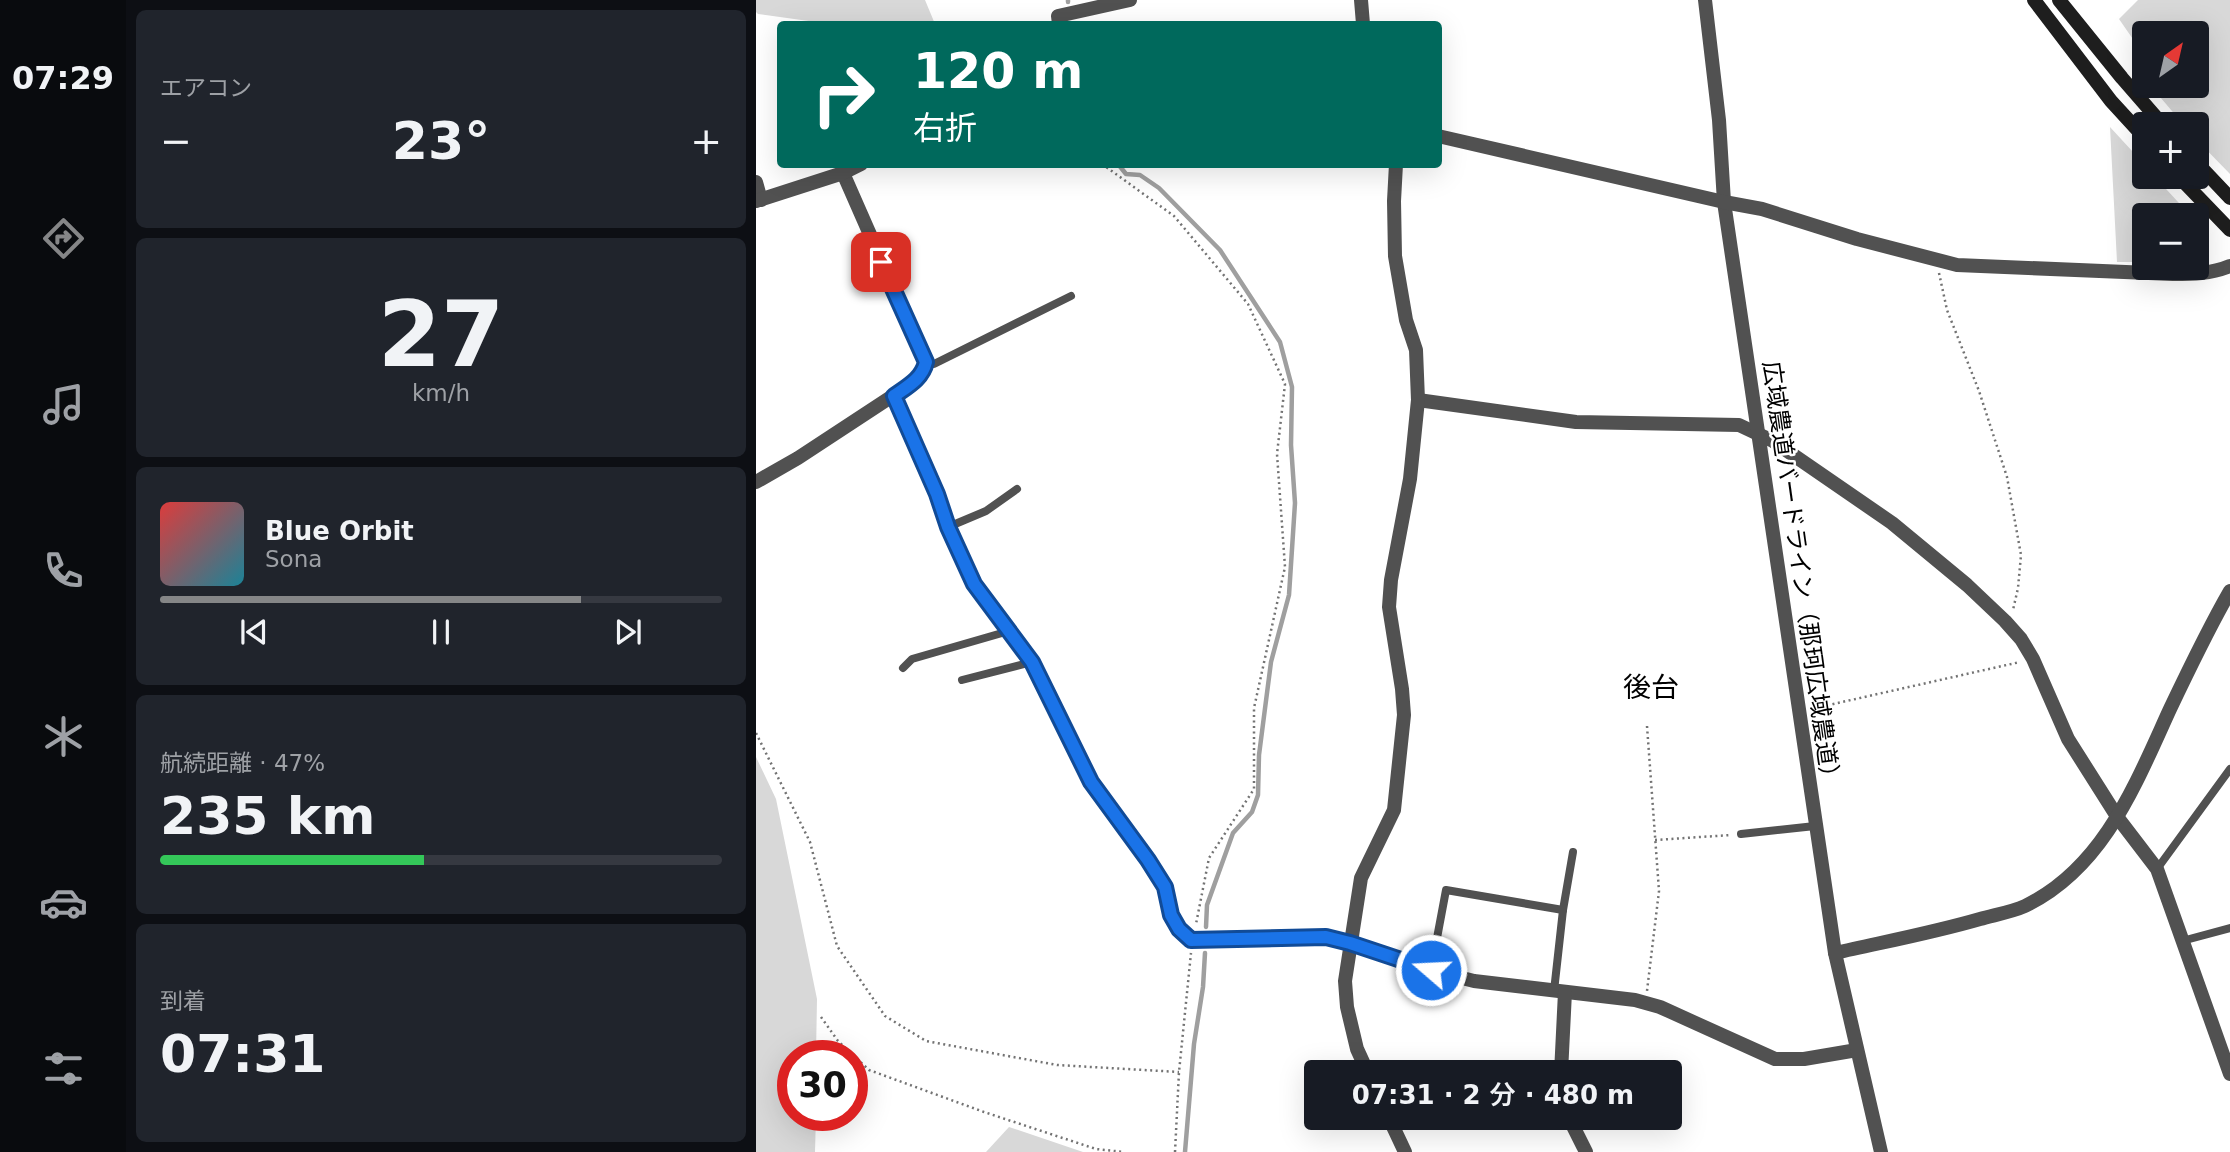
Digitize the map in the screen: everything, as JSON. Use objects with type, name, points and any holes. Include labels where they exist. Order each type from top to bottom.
[{"type":"main road","points":[[2034,0],[2111,101],[2132,124]]},
{"type":"main road","points":[[2059,0],[2152,112]]},
{"type":"main road","points":[[2209,176],[2230,198]]},
{"type":"main road","points":[[2191,189],[2230,230]]},
{"type":"street","points":[[1059,21],[1058,16],[1130,0]]},
{"type":"street","points":[[1361,0],[1363,21]]},
{"type":"street","name":"広域農道バードライン（那珂広域農道）","points":[[1705,0],[1719,120],[1724,202],[1815,825],[1835,953],[1881,1152]]},
{"type":"street","points":[[1442,137],[1762,209],[1857,239],[1957,265],[2173,274],[2219,271],[2230,266]]},
{"type":"street","points":[[756,181],[759,200],[854,168]]},
{"type":"street","points":[[1362,1060],[1357,1049],[1345,981],[1361,878],[1394,810],[1404,715],[1389,607],[1391,580],[1410,478],[1418,400],[1416,350],[1406,320],[1395,256],[1396,168]]},
{"type":"street","points":[[756,482],[894,396],[919,378],[924,371],[926,362],[843,173]]},
{"type":"street","points":[[894,396],[974,584],[1032,662],[1091,782],[1165,887],[1171,915],[1179,929],[1192,938],[1326,937],[1474,981],[1646,1003],[1775,1059],[1804,1059],[1857,1050]]},
{"type":"street","points":[[1418,400],[1576,422],[1739,425],[1773,442],[1892,523],[1967,585],[2021,639],[2033,659],[2068,739],[2118,818],[2157,869],[2182,941],[2224,1033],[2230,1074]]},
{"type":"street","points":[[1835,953],[1952,927],[2024,906],[2059,885],[2079,869],[2118,818],[2192,663],[2230,591]]},
{"type":"street","points":[[1559,991],[1561,1060]]},
{"type":"street","points":[[1395,1130],[1405,1152]]},
{"type":"street","points":[[1575,1130],[1586,1152]]},
{"type":"lane","points":[[926,362],[934,364],[1070,296]]},
{"type":"lane","points":[[948,527],[986,511],[1017,489]]},
{"type":"lane","points":[[903,668],[912,659],[1010,631]]},
{"type":"lane","points":[[962,680],[1032,662]]},
{"type":"lane","points":[[2157,869],[2230,769]]},
{"type":"lane","points":[[1741,834],[1815,825]]},
{"type":"lane","points":[[1559,991],[1563,910],[1573,852]]},
{"type":"lane","points":[[1431,970],[1446,890],[1563,910]]},
{"type":"lane","points":[[2182,941],[2230,928]]},
{"type":"path","points":[[1108,168],[1174,216],[1248,304],[1285,384],[1277,454],[1285,567],[1254,708],[1254,789],[1209,858],[1192,938],[1178,1072],[1175,1152]]},
{"type":"path","points":[[1939,260],[1939,277],[1947,310],[1979,391],[2007,477],[2021,555],[2014,608],[2005,621]]},
{"type":"path","points":[[1798,712],[2033,659]]},
{"type":"path","points":[[1646,1003],[1659,891],[1647,726]]},
{"type":"path","points":[[756,733],[810,842],[836,946],[885,1016],[926,1041],[1057,1065],[1178,1072]]},
{"type":"path","points":[[1655,840],[1741,834]]},
{"type":"path","points":[[821,1017],[838,1041],[869,1070],[1096,1149],[1124,1152]]},
{"type":"shaded area","points":[[756,0],[925,0],[934,21],[808,21],[756,12]]},
{"type":"shaded area","points":[[2138,0],[2230,0],[2230,174],[2209,152],[2209,112],[2173,112],[2161,98],[2209,98],[2209,21],[2132,21],[2132,38],[2119,19]]},
{"type":"shaded area","points":[[2110,127],[2132,151],[2132,189],[2166,189],[2179,203],[2132,203],[2132,262],[2117,262]]},
{"type":"shaded area","points":[[756,757],[776,799],[817,999],[816,1040],[777,1040],[777,1131],[816,1131],[815,1152],[756,1152]]},
{"type":"shaded area","points":[[1009,1127],[1083,1152],[986,1152]]},
{"type":"waterway","points":[[1121,168],[1126,174],[1140,175],[1159,188],[1220,250],[1280,342],[1292,387],[1291,445],[1295,503],[1289,595],[1271,662],[1259,755],[1258,795],[1252,812],[1233,833],[1207,905],[1206,927]]},
{"type":"waterway","points":[[1185,1152],[1205,953]]},
{"type":"district","name":"後台","points":[[1651,687]]},
{"type":"route","points":[[881,262],[926,362],[919,378],[894,396],[937,494],[948,527],[974,584],[1032,662],[1091,782],[1165,887],[1171,915],[1179,929],[1191,940],[1326,937],[1431,970]]}]
